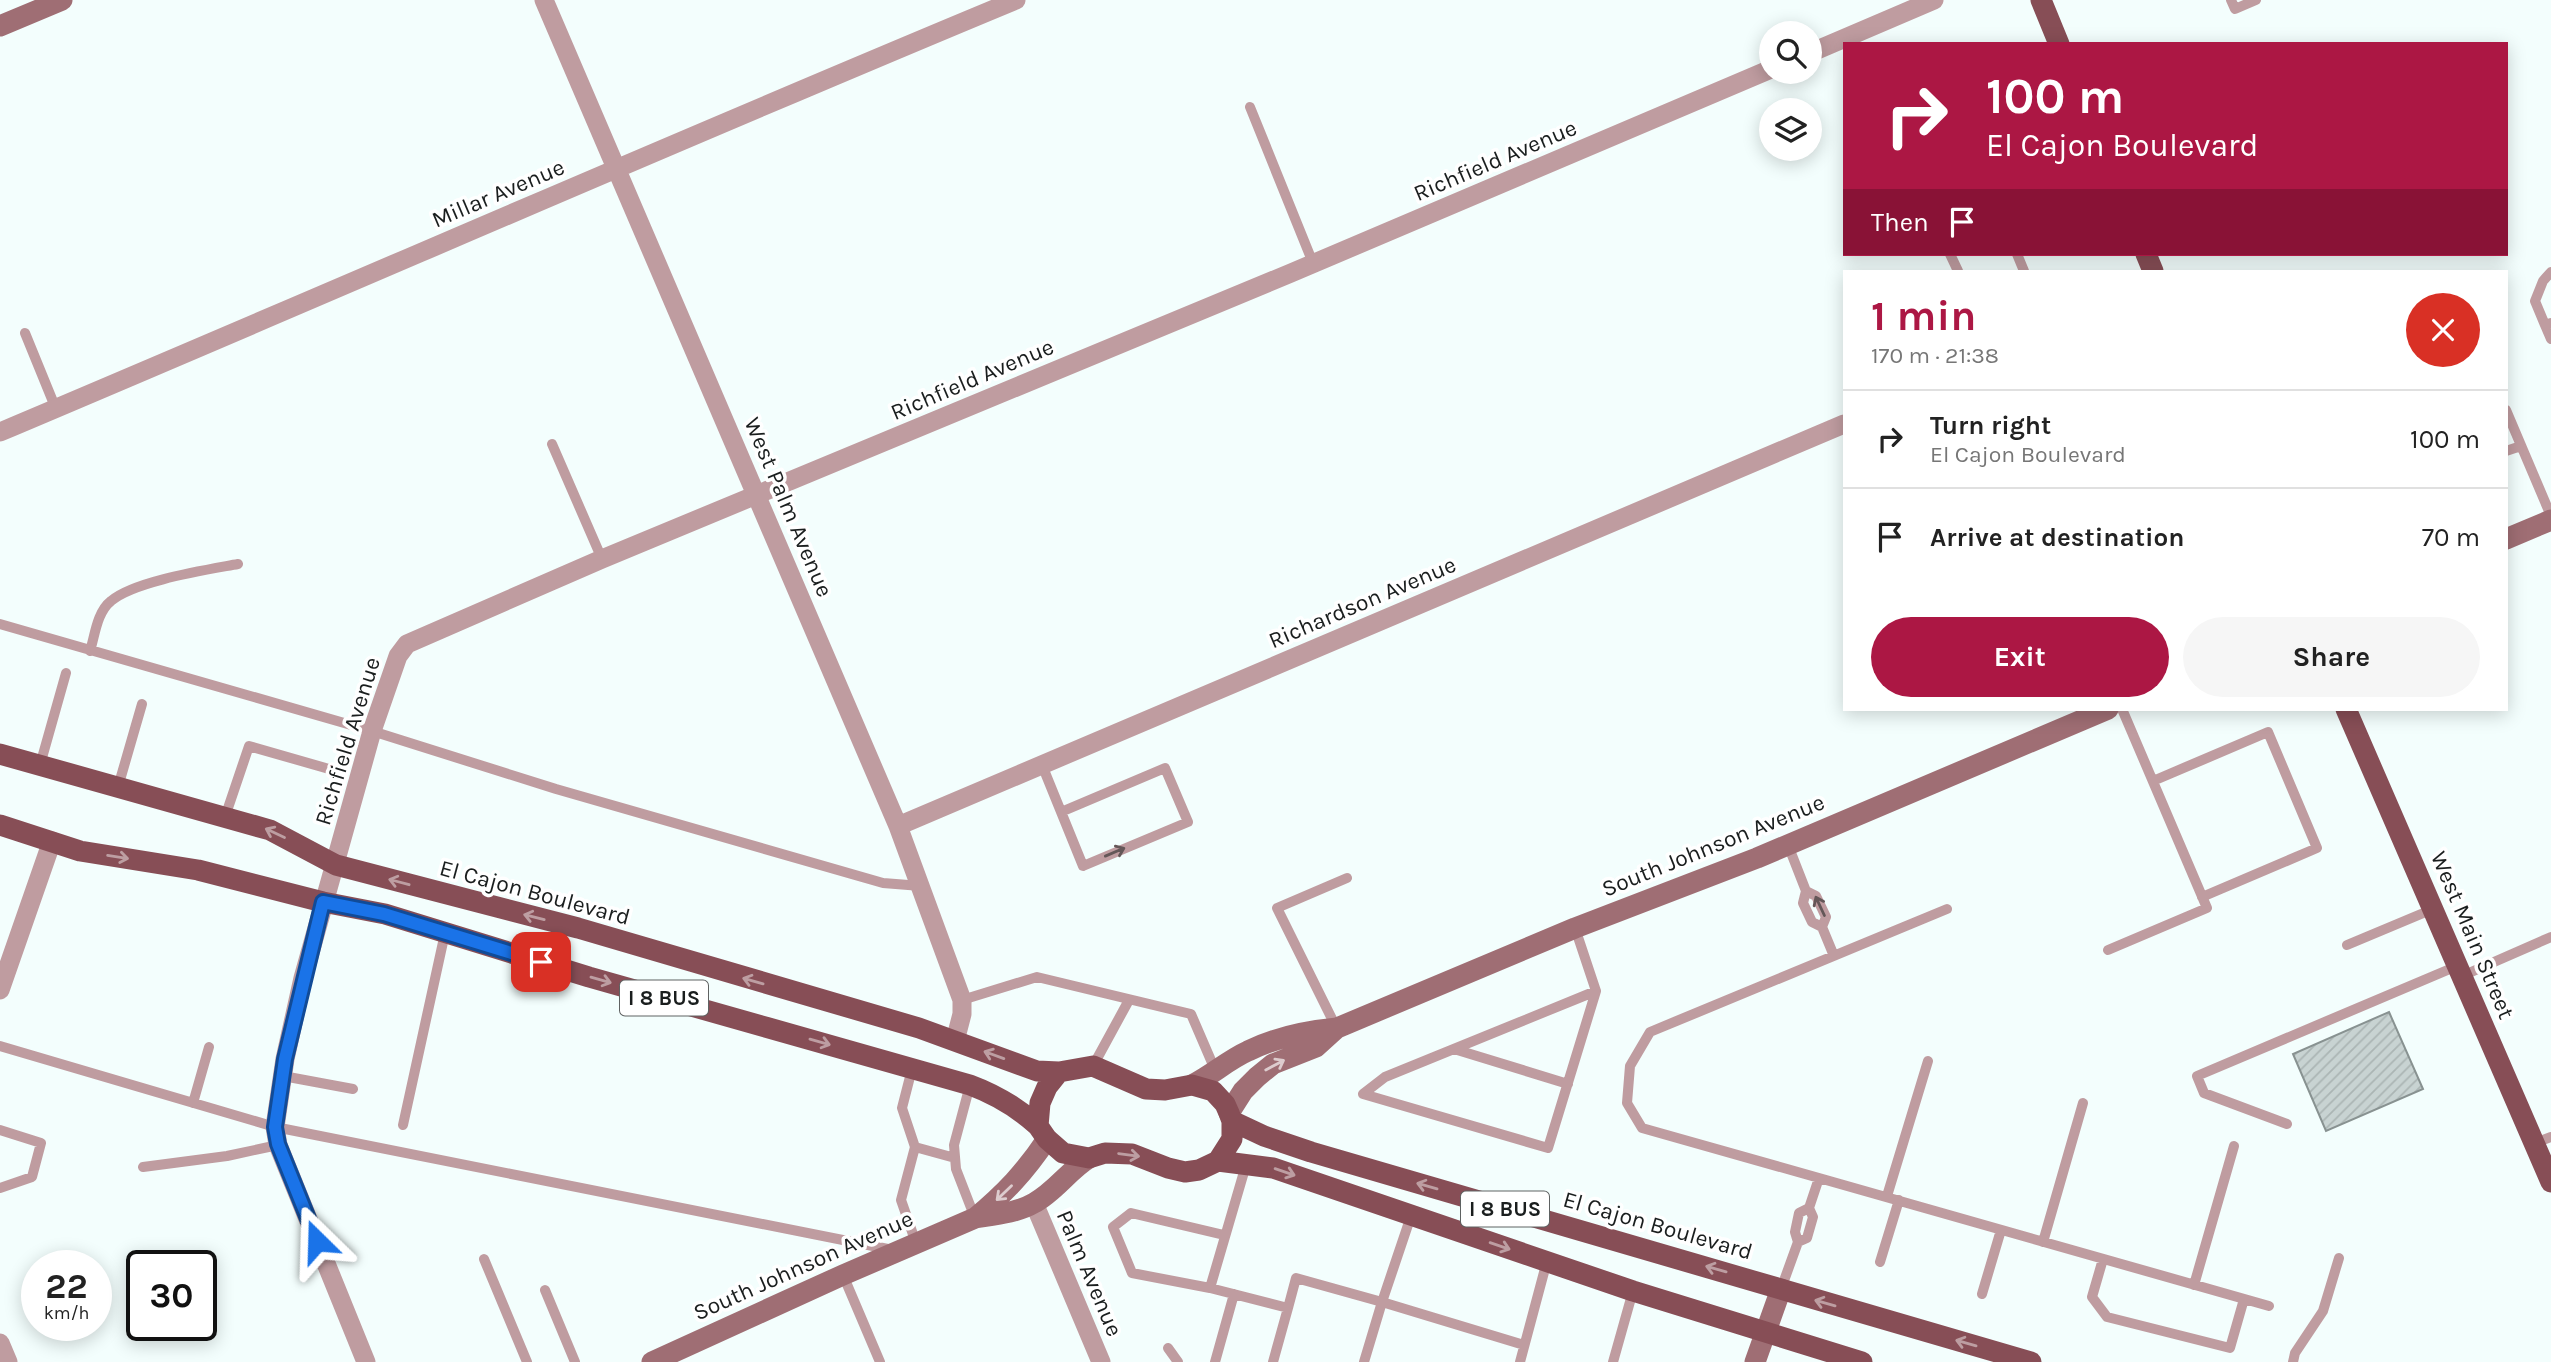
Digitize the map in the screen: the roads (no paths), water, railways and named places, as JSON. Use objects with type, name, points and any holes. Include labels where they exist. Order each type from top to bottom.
[{"type":"main road","points":[[0,26],[62,0]]},
{"type":"main road","points":[[2041,0],[2058,42]]},
{"type":"main road","points":[[2508,539],[2551,518]]},
{"type":"main road","name":"South Johnson Avenue","points":[[1192,1085],[1248,1051],[1304,1032],[1337,1028],[1575,928],[1787,845],[2103,711]]},
{"type":"main road","name":"West Main Street","points":[[2348,711],[2460,971],[2543,1140],[2551,1182]]},
{"type":"main road","name":"El Cajon Boulevard","points":[[0,754],[270,830],[336,865],[578,928],[919,1028],[1037,1071],[1059,1072]]},
{"type":"main road","name":"I 8 BUS","points":[[0,825],[80,851],[198,870],[323,902],[384,914],[589,977],[970,1085],[1003,1098],[1063,1153],[1089,1158],[1105,1153],[1132,1154],[1185,1172],[1199,1170],[1218,1161],[1273,1168],[1633,1291],[1862,1362]]},
{"type":"main road","name":"South Johnson Avenue","points":[[1231,1117],[1243,1091],[1257,1077],[1273,1064],[1315,1047],[1337,1028]]},
{"type":"main road","points":[[1093,1066],[1146,1089],[1165,1090],[1192,1085]]},
{"type":"main road","name":"I 8 BUS","points":[[1059,1072],[1093,1066]]},
{"type":"main road","points":[[1042,1132],[1040,1103],[1047,1087],[1059,1072]]},
{"type":"main road","name":"I 8 BUS","points":[[1192,1085],[1213,1091],[1225,1104],[1231,1117]]},
{"type":"main road","points":[[1218,1161],[1231,1139],[1231,1117]]},
{"type":"main road","name":"El Cajon Boulevard","points":[[1231,1117],[1264,1136],[1311,1152],[2031,1362]]},
{"type":"main road","name":"South Johnson Avenue","points":[[975,1218],[1018,1179],[1042,1132]]},
{"type":"main road","name":"South Johnson Avenue","points":[[652,1362],[975,1218],[1005,1213],[1034,1203],[1055,1188],[1074,1167],[1089,1158]]},
{"type":"main road","points":[[1755,1362],[1781,1289]]},
{"type":"street","name":"West Palm Avenue","points":[[544,0],[898,826],[962,1000],[962,1014],[955,1041]]},
{"type":"street","name":"Millar Avenue","points":[[0,432],[783,96],[1016,0]]},
{"type":"street","points":[[1822,48],[1934,0]]},
{"type":"street","name":"Richfield Avenue","points":[[277,1136],[282,1076],[323,902],[336,865],[372,731],[398,656],[407,644],[602,559],[1759,74]]},
{"type":"street","name":"Richardson Avenue","points":[[898,826],[1843,424]]},
{"type":"street","points":[[0,990],[52,842]]},
{"type":"street","points":[[277,1136],[366,1362]]},
{"type":"street","name":"Palm Avenue","points":[[1034,1203],[1101,1362]]},
{"type":"street","points":[[0,1343],[8,1362]]},
{"type":"lane","points":[[2231,0],[2235,9],[2256,0]]},
{"type":"lane","points":[[1250,107],[1313,263]]},
{"type":"lane","points":[[2551,272],[2543,281],[2535,301],[2548,324],[2551,339]]},
{"type":"lane","points":[[25,333],[56,409]]},
{"type":"lane","points":[[2508,415],[2551,518]]},
{"type":"lane","points":[[552,444],[602,559]]},
{"type":"lane","points":[[2508,450],[2521,446]]},
{"type":"lane","points":[[90,651],[101,614],[110,601],[158,580],[238,564]]},
{"type":"lane","points":[[0,624],[883,883],[921,886]]},
{"type":"lane","points":[[40,765],[66,673]]},
{"type":"lane","points":[[118,787],[142,704]]},
{"type":"lane","points":[[2108,950],[2207,908],[2123,711]]},
{"type":"lane","points":[[2153,781],[2268,732],[2318,848],[2202,897]]},
{"type":"lane","points":[[225,817],[249,746],[329,769]]},
{"type":"lane","points":[[1042,765],[1061,812],[1083,866],[1188,821],[1165,768],[1061,812]]},
{"type":"lane","points":[[1787,845],[1805,891],[1816,896],[1825,917],[1822,927],[1834,956]]},
{"type":"lane","points":[[1337,1028],[1277,908],[1347,878]]},
{"type":"lane","points":[[1947,909],[1650,1032],[1630,1066],[1627,1103],[1642,1128],[2269,1306]]},
{"type":"lane","points":[[2347,946],[2433,909]]},
{"type":"lane","points":[[1575,928],[1595,991],[1548,1148],[1363,1094],[1385,1076],[1595,991]]},
{"type":"lane","points":[[403,1125],[446,932]]},
{"type":"lane","points":[[2287,1124],[2204,1093],[2197,1076],[2551,937]]},
{"type":"lane","points":[[962,1000],[1037,977],[1191,1014],[1216,1072]]},
{"type":"lane","points":[[1093,1066],[1129,1000]]},
{"type":"lane","points":[[0,1046],[193,1103],[277,1136],[906,1247],[901,1200],[915,1147],[902,1108],[912,1069]]},
{"type":"lane","points":[[193,1103],[209,1047]]},
{"type":"lane","points":[[1453,1049],[1568,1084]]},
{"type":"lane","points":[[1887,1196],[1928,1061]]},
{"type":"lane","points":[[282,1076],[353,1089]]},
{"type":"lane","points":[[970,1085],[954,1145],[956,1169],[975,1218]]},
{"type":"lane","points":[[2043,1242],[2083,1104]]},
{"type":"lane","points":[[0,1130],[41,1143],[32,1177],[0,1188]]},
{"type":"lane","points":[[143,1167],[207,1160],[277,1136]]},
{"type":"lane","points":[[2194,1285],[2234,1146]]},
{"type":"lane","points":[[915,1147],[955,1158]]},
{"type":"lane","points":[[1210,1288],[1246,1164]]},
{"type":"lane","points":[[1781,1289],[1798,1242],[1807,1238],[1813,1217],[1809,1208],[1819,1178]]},
{"type":"lane","points":[[1880,1262],[1899,1200]]},
{"type":"lane","points":[[1224,1235],[1131,1213],[1112,1227],[1132,1273],[1210,1288],[1288,1308]]},
{"type":"lane","points":[[1364,1362],[1411,1216]]},
{"type":"lane","points":[[1982,1294],[2001,1230]]},
{"type":"lane","points":[[2293,1362],[2295,1353],[2323,1311],[2339,1258]]},
{"type":"lane","points":[[484,1259],[527,1362]]},
{"type":"lane","points":[[2103,1259],[2092,1297],[2108,1317],[2230,1348],[2244,1299]]},
{"type":"lane","points":[[1520,1362],[1547,1261]]},
{"type":"lane","points":[[842,1275],[880,1362]]},
{"type":"lane","points":[[1273,1362],[1296,1278],[1524,1345]]},
{"type":"lane","points":[[545,1290],[575,1362]]},
{"type":"lane","points":[[1613,1362],[1633,1291]]},
{"type":"lane","points":[[1214,1362],[1234,1294]]},
{"type":"lane","points":[[1168,1348],[1178,1362]]}]
